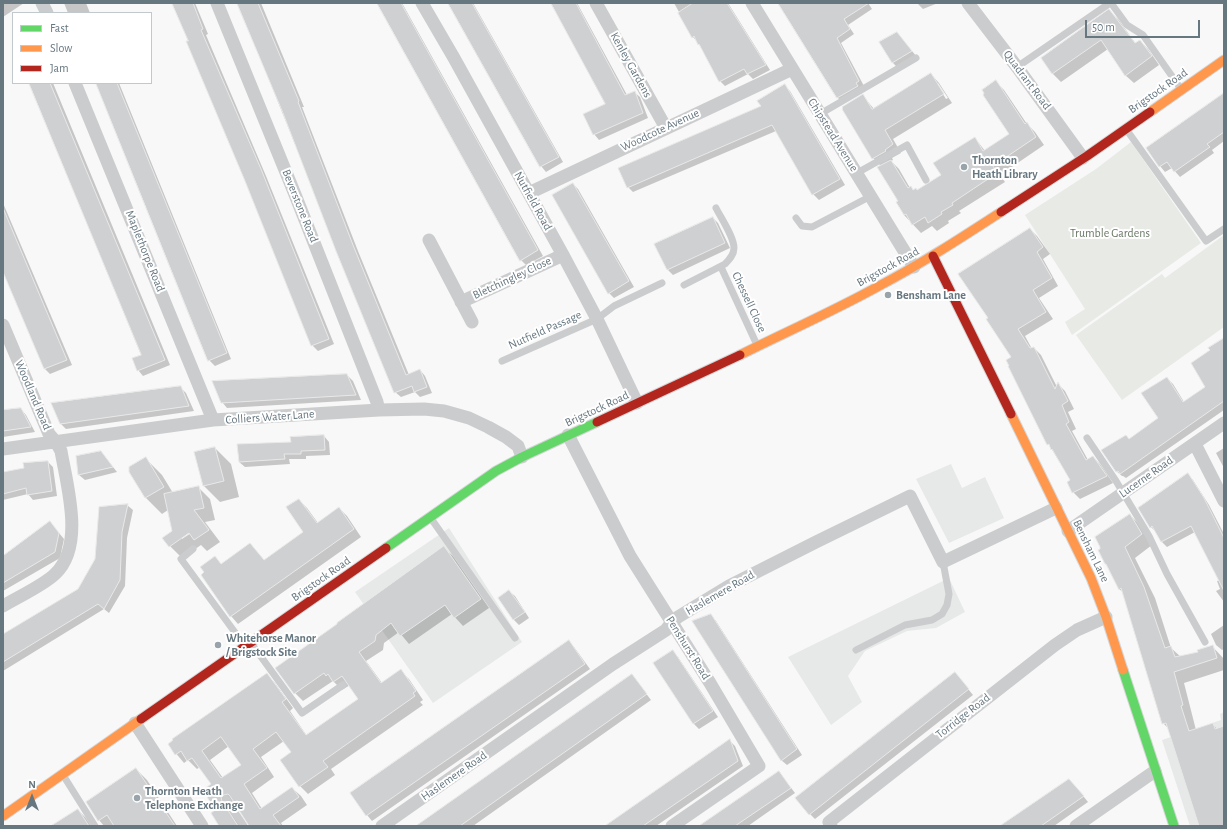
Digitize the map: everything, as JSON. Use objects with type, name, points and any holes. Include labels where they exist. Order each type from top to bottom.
[{"type":"main road","name":"Brigstock Road","points":[[4,818],[135,723],[496,471],[522,457],[757,346],[871,290],[914,267],[1083,158],[1224,60]]},
{"type":"main road","name":"Bensham Lane","points":[[933,256],[1091,578],[1106,617],[1174,826]]},
{"type":"street","points":[[42,3],[46,12]]},
{"type":"street","name":"Beverstone Road","points":[[217,3],[344,318],[379,410]]},
{"type":"street","name":"Nutfield Road","points":[[422,3],[563,255],[597,319],[637,403]]},
{"type":"street","name":"Kenley Gardens","points":[[596,3],[666,128]]},
{"type":"street","name":"Chipstead Avenue","points":[[752,3],[914,267]]},
{"type":"street","name":"Quadrant Road","points":[[968,3],[1017,67],[1083,158]]},
{"type":"street","name":"Woodcote Avenue","points":[[529,193],[792,69]]},
{"type":"street","name":"Maplethorpe Road","points":[[75,84],[213,420]]},
{"type":"street","name":"Bletchingley Close","points":[[429,240],[472,322]]},
{"type":"street","name":"Bletchingley Close","points":[[461,302],[563,255]]},
{"type":"street","name":"Woodland Road","points":[[3,324],[49,434],[62,451],[72,528],[69,552],[56,573],[3,606]]},
{"type":"street","name":"Colliers Water Lane","points":[[3,449],[213,420],[379,410],[424,409],[444,411],[469,418],[506,437],[518,446],[522,457]]},
{"type":"street","name":"Lucerne Road","points":[[1068,531],[1224,423]]},
{"type":"street","name":"Penshurst Road","points":[[568,435],[630,556],[672,622],[759,766],[672,826]]},
{"type":"street","points":[[1195,444],[1224,501]]},
{"type":"street","name":"Haslemere Road","points":[[382,826],[613,664],[666,630],[672,622],[729,586],[910,496],[943,562]]},
{"type":"street","points":[[943,562],[1056,508]]},
{"type":"street","name":"Torridge Road","points":[[832,826],[829,822],[1044,653],[1077,630],[1106,617]]},
{"type":"street","points":[[135,723],[202,826]]},
{"type":"street","points":[[1076,826],[1155,771]]},
{"type":"lane","points":[[1017,67],[1110,3],[1127,25],[1143,35],[1182,90]]},
{"type":"lane","points":[[820,114],[916,58]]},
{"type":"lane","points":[[1126,129],[1206,241],[1224,229]]},
{"type":"lane","points":[[857,173],[907,145],[926,180]]},
{"type":"lane","points":[[796,218],[802,226],[812,227],[871,196]]},
{"type":"lane","name":"Chessell Close","points":[[684,285],[721,267],[730,259],[734,248],[731,238],[716,208]]},
{"type":"lane","name":"Chessell Close","points":[[721,267],[757,346]]},
{"type":"lane","name":"Nutfield Passage","points":[[502,360],[597,319],[614,306],[662,284]]},
{"type":"lane","points":[[1087,438],[1116,481],[1122,494],[1149,536],[1167,574],[1205,642]]},
{"type":"lane","points":[[430,517],[515,638]]},
{"type":"lane","points":[[193,549],[181,559],[302,713],[343,685]]},
{"type":"lane","points":[[856,650],[905,625],[932,620],[942,614],[947,605],[949,594],[943,562]]},
{"type":"lane","points":[[63,774],[95,826]]},
{"type":"lane","points":[[226,799],[244,826]]},
{"type":"shaded area","points":[[951,464],[962,488],[985,477],[1004,518],[949,543],[916,479]]},
{"type":"shaded area","points":[[449,528],[522,642],[433,703],[355,592]]},
{"type":"shaded area","points":[[949,578],[965,612],[936,628],[907,631],[865,651],[848,676],[862,702],[831,725],[788,657]]},
{"type":"shaded area","points":[[1224,712],[1224,826],[1190,826],[1162,740],[1221,720],[1220,714]]},
{"type":"green space","name":"Trumble Gardens","points":[[1131,142],[1201,243],[1072,335],[1065,322],[1085,309],[1025,215],[1096,169]]},
{"type":"green space","points":[[1224,235],[1224,327],[1122,400],[1076,335],[1162,274],[1165,278]]},
{"type":"building","points":[[172,3],[193,3],[203,29],[201,30],[261,169],[329,339],[311,346],[245,181],[186,41],[188,41]]},
{"type":"building","points":[[237,3],[258,3],[299,101],[298,102],[353,245],[406,375],[420,369],[427,387],[414,392],[412,386],[394,393],[336,251],[283,113]]},
{"type":"building","points":[[377,3],[401,3],[538,250],[520,261]]},
{"type":"building","points":[[448,3],[472,3],[559,157],[540,167]]},
{"type":"building","points":[[551,3],[576,3],[625,95],[635,91],[643,113],[593,135],[583,114],[605,104]]},
{"type":"building","points":[[693,3],[727,3],[766,65],[747,74],[744,69],[719,82],[699,44],[698,45],[694,36],[692,38],[678,13]]},
{"type":"building","points":[[778,3],[869,3],[844,19],[850,29],[837,38],[859,81],[856,83],[858,86],[837,98]]},
{"type":"building","points":[[1109,9],[1135,43],[1140,40],[1152,56],[1125,76],[1101,40],[1052,74],[1041,58]]},
{"type":"building","points":[[897,32],[912,51],[892,63],[879,42]]},
{"type":"building","points":[[931,73],[944,94],[885,130],[893,144],[885,150],[886,151],[872,159],[842,107],[863,94],[872,109]]},
{"type":"building","points":[[996,80],[1025,124],[1027,122],[1036,137],[993,166],[997,173],[952,203],[953,205],[941,212],[942,214],[928,223],[925,217],[912,225],[906,214],[904,215],[896,202],[898,201],[877,167],[891,160],[908,188],[911,186],[913,190],[916,188],[917,190],[941,175],[933,163],[975,137],[983,151],[1009,134],[983,95],[984,93],[982,90]]},
{"type":"building","points":[[29,84],[50,84],[165,360],[137,371],[132,358],[141,355]]},
{"type":"building","points":[[96,84],[117,84],[227,353],[208,361]]},
{"type":"building","points":[[785,84],[840,179],[812,195],[772,125],[627,188],[618,168],[761,106],[757,101]]},
{"type":"building","points":[[1224,93],[1224,132],[1207,144],[1210,147],[1174,172],[1167,162],[1159,167],[1146,148]]},
{"type":"building","points":[[573,183],[629,281],[608,294],[552,195]]},
{"type":"building","points":[[3,208],[67,360],[44,369],[3,272]]},
{"type":"building","points":[[713,217],[725,243],[667,270],[654,244]]},
{"type":"building","points":[[1030,228],[1043,247],[1037,252],[1052,278],[1033,290],[1046,312],[1018,329],[1030,348],[1034,347],[1055,389],[1058,382],[1068,401],[1062,405],[1069,422],[1066,424],[1086,460],[1093,456],[1107,476],[1072,493],[1067,482],[1070,480],[1052,449],[1051,450],[1049,444],[1047,445],[1008,366],[1006,360],[1011,357],[986,319],[988,318],[958,274]]},
{"type":"building","points":[[1224,338],[1224,401],[1120,474],[1118,471],[1116,472],[1101,450],[1126,435],[1129,439],[1158,418],[1141,393],[1167,377],[1183,402],[1205,387],[1191,363],[1210,350],[1208,348]]},
{"type":"building","points":[[347,374],[356,395],[221,403],[212,381]]},
{"type":"building","points":[[181,386],[189,406],[60,424],[51,403]]},
{"type":"building","points":[[21,408],[31,427],[3,431],[3,410]]},
{"type":"building","points":[[324,435],[325,450],[301,451],[301,454],[284,454],[285,459],[239,462],[237,444],[291,442],[290,437]]},
{"type":"building","points":[[215,447],[224,481],[203,486],[194,452]]},
{"type":"building","points":[[101,451],[113,467],[78,475],[76,456]]},
{"type":"building","points":[[146,457],[164,487],[145,498],[129,472],[129,467]]},
{"type":"building","points":[[48,461],[52,491],[27,495],[26,488],[3,494],[3,472],[24,468],[23,463]]},
{"type":"building","points":[[1188,473],[1204,498],[1224,538],[1224,591],[1191,526],[1161,542],[1152,526],[1150,528],[1138,508]]},
{"type":"building","points":[[199,486],[204,508],[194,510],[209,530],[194,540],[189,533],[169,547],[162,538],[172,531],[164,494]]},
{"type":"building","points":[[299,499],[317,523],[339,507],[354,529],[230,617],[201,575],[204,572],[200,567],[215,556],[221,564],[250,543],[264,560],[303,532],[286,507]]},
{"type":"building","points":[[128,504],[122,532],[120,580],[104,609],[98,604],[3,662],[3,634],[78,589],[95,559],[99,507]]},
{"type":"building","points":[[1130,514],[1142,534],[1125,547],[1144,587],[1165,648],[1171,646],[1175,657],[1198,652],[1197,650],[1213,645],[1217,658],[1174,672],[1183,705],[1181,706],[1189,731],[1213,723],[1215,729],[1224,726],[1224,826],[1199,826],[1166,723],[1162,724],[1121,588],[1119,590],[1098,550],[1100,547],[1095,537]]},
{"type":"building","points":[[50,521],[59,533],[55,552],[3,583],[3,556]]},
{"type":"building","points":[[444,546],[481,599],[454,618],[445,605],[400,636],[391,623],[376,635],[375,641],[359,652],[381,683],[401,669],[416,691],[413,693],[415,696],[323,761],[328,767],[299,787],[280,760],[291,752],[276,732],[253,749],[267,768],[244,784],[260,809],[292,787],[299,797],[273,815],[281,826],[249,826],[230,796],[228,794],[224,795],[221,797],[222,801],[238,826],[219,826],[211,813],[215,810],[203,790],[211,784],[192,758],[187,761],[181,751],[175,755],[168,744],[173,740],[172,739],[267,673],[286,699],[282,702],[306,735],[358,699],[342,676],[333,682],[328,674],[326,676],[324,673],[294,694],[275,668]],"holes":[[[221,737],[241,765],[221,778],[202,751]]]},
{"type":"building","points":[[509,590],[525,612],[513,620],[498,598]]},
{"type":"building","points":[[711,614],[797,749],[781,761],[692,621]]},
{"type":"building","points":[[569,640],[585,664],[366,816],[350,793]]},
{"type":"building","points":[[673,650],[713,711],[693,724],[653,663]]},
{"type":"building","points":[[955,672],[969,689],[809,815],[795,798]]},
{"type":"building","points":[[632,674],[647,694],[460,826],[416,826]]},
{"type":"building","points":[[730,739],[738,761],[643,826],[605,826]]},
{"type":"building","name":"Thornton Heath Telephone Exchange","points":[[136,768],[175,826],[114,826],[107,815],[98,821],[86,802]]},
{"type":"building","points":[[779,771],[791,788],[735,826],[699,826]]},
{"type":"building","points":[[1069,779],[1084,796],[1041,826],[1000,826]]},
{"type":"building","points":[[78,809],[89,826],[51,826]]},
{"type":"traffic: fast","points":[[386,548],[496,471],[522,457],[597,422]]},
{"type":"traffic: fast","points":[[1123,670],[1174,826]]},
{"type":"traffic: slow","points":[[1150,112],[1224,60]]},
{"type":"traffic: slow","points":[[740,355],[895,278],[1001,212]]},
{"type":"traffic: slow","points":[[1011,414],[1091,578],[1106,617],[1123,670]]},
{"type":"traffic: slow","points":[[3,816],[141,719]]},
{"type":"traffic: jam","points":[[1001,212],[1087,156],[1150,112]]},
{"type":"traffic: jam","points":[[933,256],[1011,414]]},
{"type":"traffic: jam","points":[[597,422],[740,355]]},
{"type":"traffic: jam","points":[[141,719],[386,548]]},
{"type":"place","name":"Thornton Heath Library","points":[[964,167]]},
{"type":"place","name":"Bensham Lane","points":[[888,295]]},
{"type":"place","name":"Whitehorse Manor / Brigstock Site","points":[[218,645]]},
{"type":"place","name":"Thornton Heath Telephone Exchange","points":[[137,798]]}]
